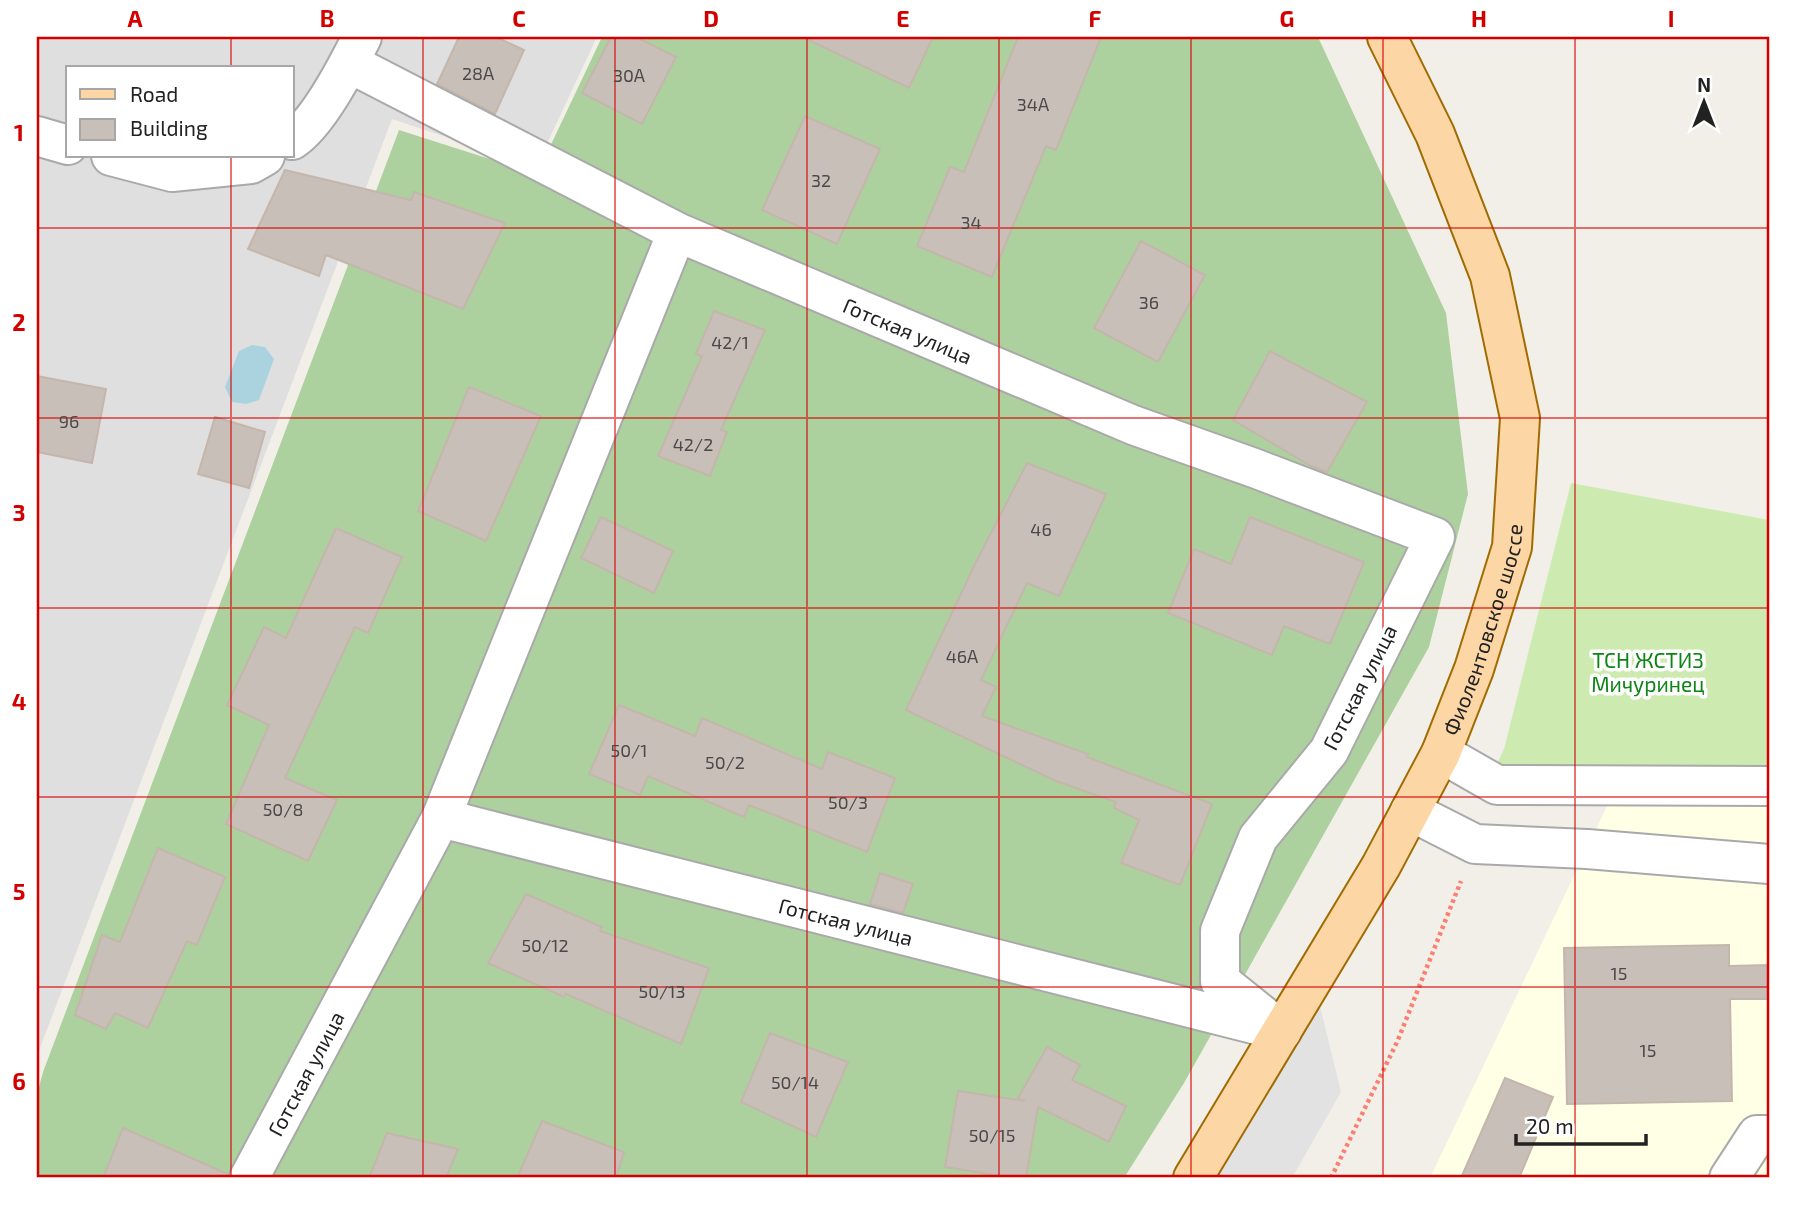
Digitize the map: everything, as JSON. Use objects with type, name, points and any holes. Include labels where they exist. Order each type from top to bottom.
[{"type":"main road","name":"Фиолентовское шоссе","points":[[1193,1178],[1381,866],[1441,753],[1474,669],[1512,547],[1520,418],[1490,276],[1435,134],[1387,37]]},
{"type":"street","name":"Готская улица","points":[[294,139],[305,132],[355,50],[677,232],[1133,425],[1435,537],[1329,751],[1258,838],[1220,931],[1220,981],[1282,1031]]},
{"type":"street","points":[[37,136],[66,144]]},
{"type":"street","points":[[119,158],[172,172],[250,164],[261,158]]},
{"type":"street","name":"Готская улица","points":[[249,1178],[441,818],[677,232]]},
{"type":"street","points":[[1441,753],[1497,785],[1769,786]]},
{"type":"street","points":[[1410,811],[1475,844],[1587,849],[1769,864]]},
{"type":"street","name":"Готская улица","points":[[441,818],[1282,1031]]},
{"type":"street","points":[[1729,1178],[1757,1135],[1769,1135]]},
{"type":"path","points":[[1331,1178],[1398,1040],[1475,844]]},
{"type":"shaded area","points":[[37,37],[597,37],[536,167],[392,119],[37,1056]]},
{"type":"shaded area","points":[[1609,802],[1769,802],[1769,1178],[1430,1178]]},
{"type":"shaded area","points":[[1320,1006],[1341,1092],[1292,1178],[1212,1178]]},
{"type":"green space","points":[[602,37],[1318,37],[1446,313],[1468,494],[1429,647],[1184,1083],[1124,1178],[37,1178],[37,1095],[43,1072],[399,130],[537,174]]},
{"type":"green space","name":"ТСН ЖСТИЗ Мичуринец","points":[[1571,483],[1769,520],[1769,794],[1481,797],[1504,749]]},
{"type":"water","points":[[252,345],[265,347],[274,359],[259,400],[246,404],[232,402],[225,387],[239,351]]},
{"type":"building","points":[[459,37],[496,37],[524,50],[495,114],[437,84]]},
{"type":"building","points":[[611,37],[636,37],[676,57],[642,124],[582,93]]},
{"type":"building","points":[[802,37],[933,37],[909,88]]},
{"type":"building","points":[[1018,37],[1101,37],[1056,150],[1046,146],[992,277],[917,246],[950,167],[964,172]]},
{"type":"building","points":[[805,116],[880,149],[837,244],[762,210]]},
{"type":"building","points":[[285,170],[411,200],[414,192],[505,223],[463,309],[326,255],[319,276],[248,249]]},
{"type":"building","points":[[1141,241],[1205,275],[1158,362],[1094,328]]},
{"type":"building","points":[[714,311],[765,330],[721,430],[727,432],[710,476],[658,456],[702,356],[696,354]]},
{"type":"building","points":[[1270,351],[1367,402],[1327,472],[1311,466],[1233,420]]},
{"type":"building","points":[[37,376],[106,389],[92,463],[37,452]]},
{"type":"building","points":[[469,387],[541,416],[486,541],[418,511]]},
{"type":"building","points":[[215,417],[265,432],[249,488],[198,474]]},
{"type":"building","points":[[1027,463],[1106,494],[1059,596],[1027,583],[981,680],[996,687],[982,716],[1088,754],[1087,757],[1212,804],[1180,885],[1121,863],[1139,820],[1114,808],[1116,802],[1056,781],[906,710],[975,564]]},
{"type":"building","points":[[601,517],[673,551],[654,593],[581,558]]},
{"type":"building","points":[[1250,517],[1364,562],[1330,644],[1284,626],[1272,655],[1168,613],[1194,549],[1231,564]]},
{"type":"building","points":[[336,528],[402,557],[368,633],[355,627],[285,778],[337,800],[308,861],[226,824],[269,725],[227,705],[264,627],[286,638]]},
{"type":"building","points":[[619,705],[695,736],[702,718],[822,769],[828,752],[895,778],[867,852],[749,805],[744,817],[648,776],[640,795],[589,774]]},
{"type":"building","points":[[158,848],[225,877],[197,945],[187,941],[148,1028],[115,1013],[106,1029],[75,1015],[102,935],[120,942]]},
{"type":"building","points":[[880,873],[913,884],[903,913],[870,904]]},
{"type":"building","points":[[526,894],[602,927],[600,931],[709,968],[681,1044],[488,963]]},
{"type":"building","points":[[1729,945],[1729,966],[1769,965],[1769,999],[1730,999],[1732,1101],[1567,1104],[1564,948]]},
{"type":"building","points":[[770,1033],[848,1062],[816,1137],[741,1102]]},
{"type":"building","points":[[1047,1047],[1080,1065],[1072,1080],[1126,1106],[1109,1142],[1038,1107],[1026,1178],[945,1167],[958,1091],[1025,1101],[1018,1098]]},
{"type":"building","points":[[1505,1078],[1553,1097],[1519,1178],[1461,1178]]},
{"type":"building","points":[[542,1121],[624,1152],[616,1178],[517,1178]]},
{"type":"building","points":[[123,1128],[228,1174],[227,1178],[103,1178]]},
{"type":"building","points":[[387,1133],[458,1149],[446,1178],[369,1178]]}]
